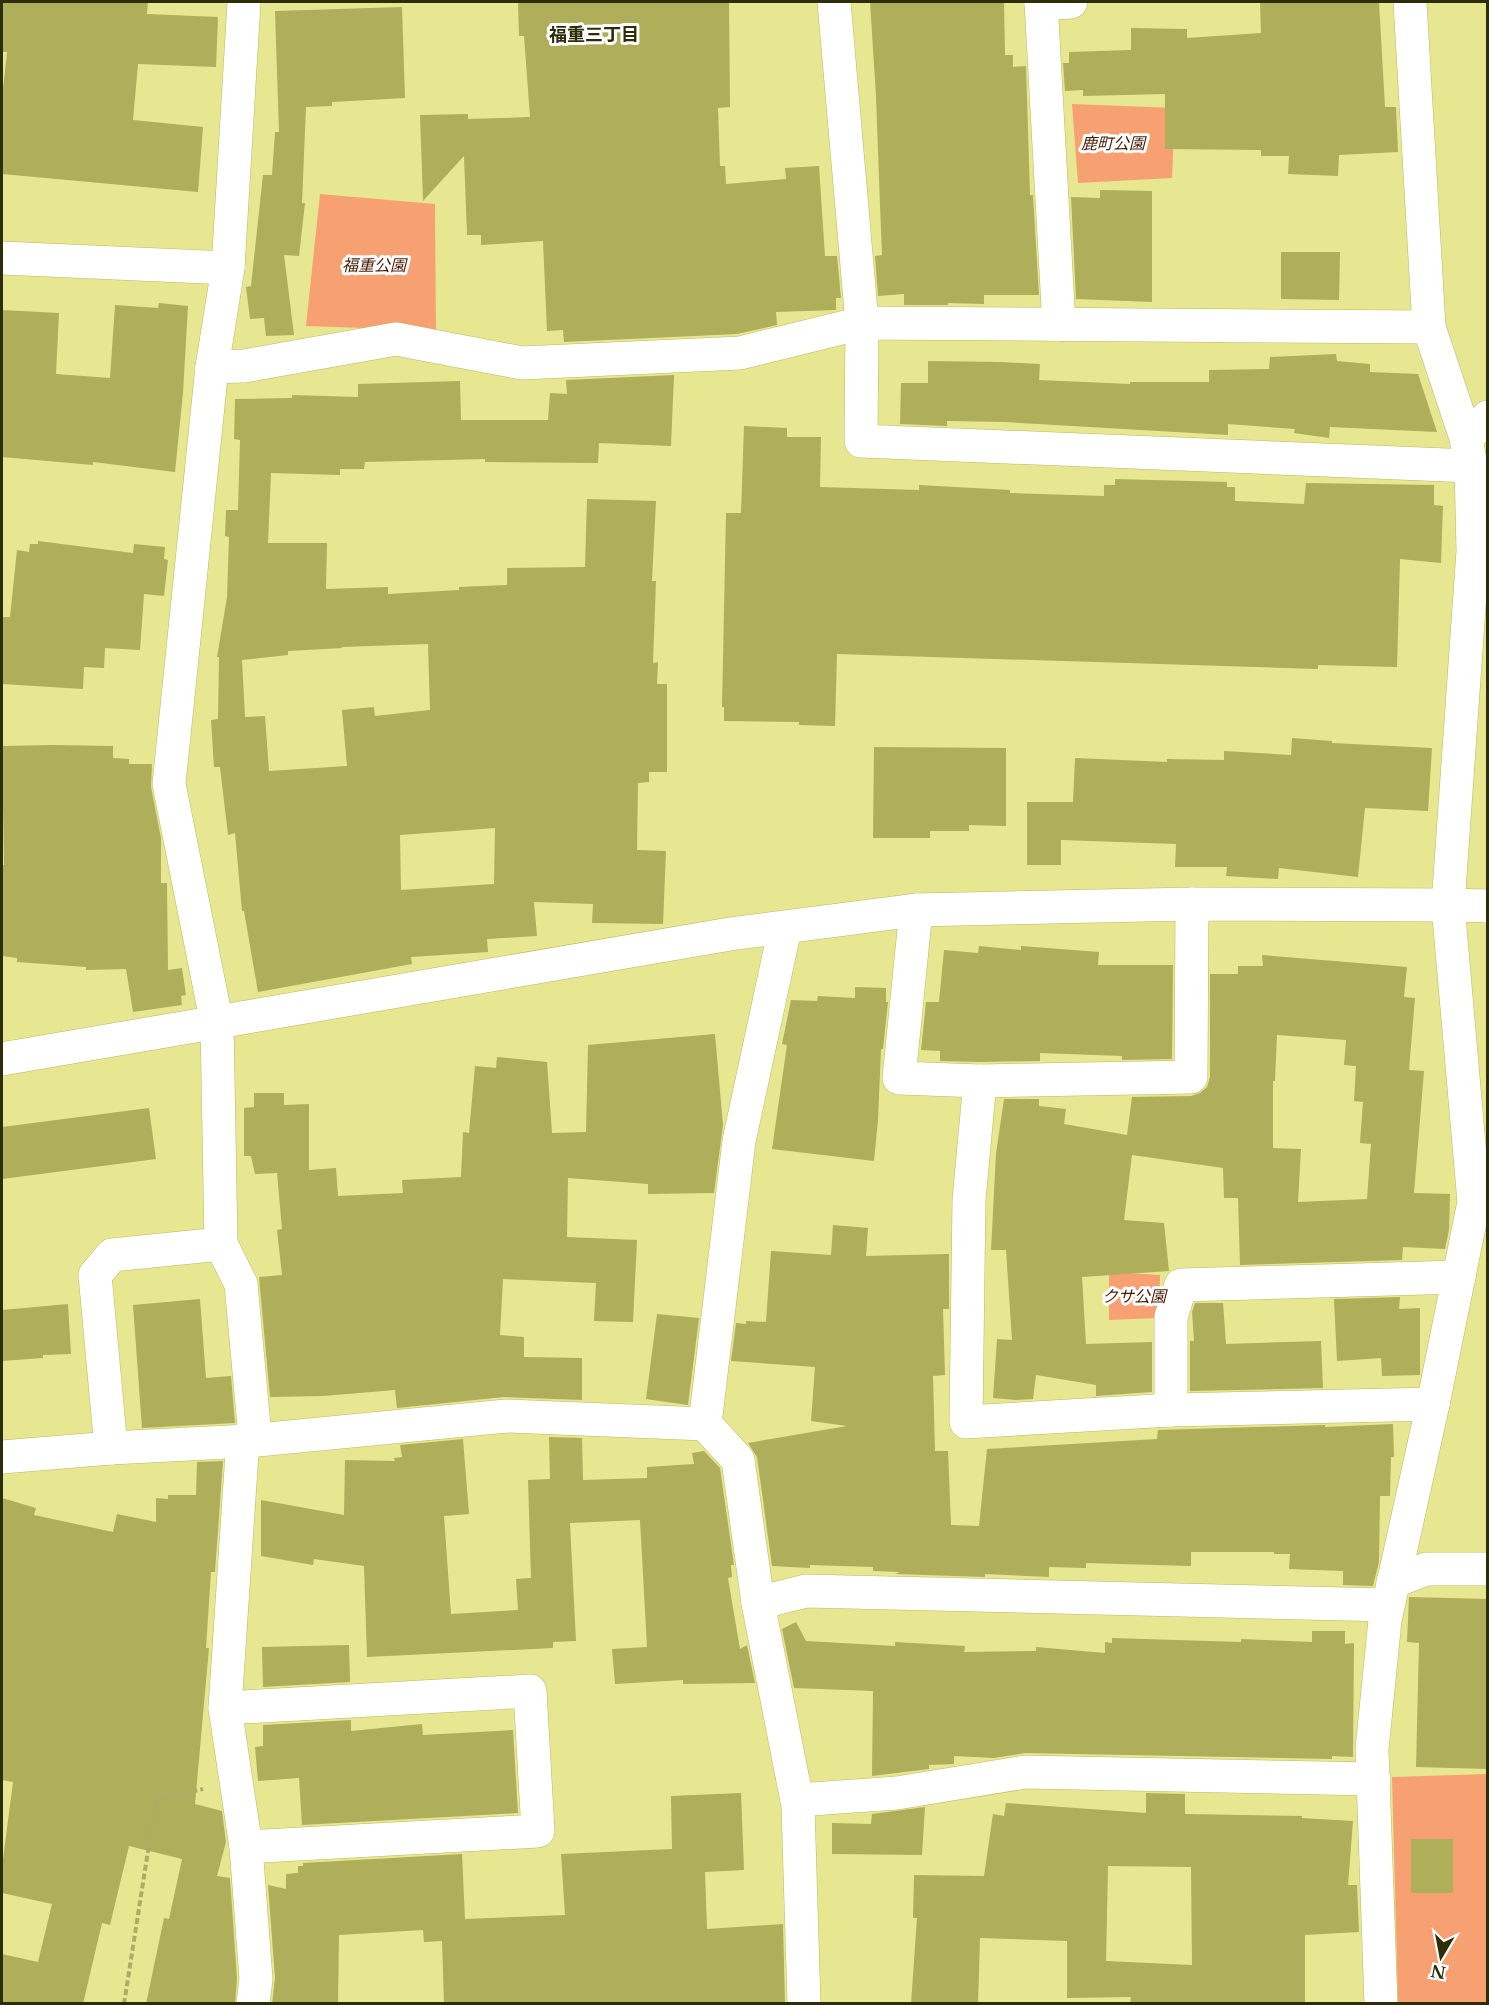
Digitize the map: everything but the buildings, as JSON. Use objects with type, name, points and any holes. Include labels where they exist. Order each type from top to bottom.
[{"type":"street","points":[[244,2],[228,268],[212,367],[169,784],[217,1024],[221,1244],[241,1284],[254,1426],[242,1453],[225,1708],[246,1847],[256,1979],[253,2004]]},
{"type":"street","points":[[834,2],[862,323],[861,441],[1475,440]]},
{"type":"street","points":[[1051,2],[1059,325]]},
{"type":"street","points":[[1381,2004],[1372,1749],[1384,1620],[1433,1404],[1474,1202],[1448,904],[1473,551],[1475,440],[1429,327],[1410,2]]},
{"type":"street","points":[[2,258],[228,268]]},
{"type":"street","points":[[212,367],[244,366],[396,339],[522,363],[740,353],[862,323],[1429,327]]},
{"type":"street","points":[[2,1059],[217,1024],[730,934],[916,910],[1192,904],[1488,906]]},
{"type":"street","points":[[916,910],[899,1078],[980,1081],[1191,1077],[1192,904]]},
{"type":"street","points":[[705,1424],[739,1141],[786,928]]},
{"type":"street","points":[[980,1081],[969,1200],[966,1422],[1171,1410],[1433,1404]]},
{"type":"street","points":[[111,1448],[95,1275],[112,1255],[221,1244]]},
{"type":"street","points":[[1171,1410],[1171,1317],[1181,1285],[1459,1277]]},
{"type":"street","points":[[2,1457],[111,1448],[247,1442],[506,1416],[705,1424],[738,1460],[758,1603],[796,1800],[804,2004]]},
{"type":"street","points":[[758,1603],[806,1591],[1391,1594],[1426,1569],[1488,1569]]},
{"type":"street","points":[[225,1708],[530,1691],[538,1831],[246,1847]]},
{"type":"street","points":[[796,1800],[897,1793],[1024,1772],[1374,1779]]},
{"type":"path","points":[[124,2004],[156,1800],[236,1782]]},
{"type":"green space","name":"鹿町公園","points":[[1072,104],[1175,108],[1172,178],[1078,183]]},
{"type":"green space","name":"福重公園","points":[[320,194],[435,204],[436,335],[365,328],[306,326]]},
{"type":"green space","name":"クサ公園","points":[[1109,1272],[1160,1275],[1159,1318],[1109,1320]]},
{"type":"green space","points":[[1487,1774],[1487,2003],[1398,2003],[1392,1777]]},
{"type":"district","name":"福重三丁目","points":[[594,35]]}]
